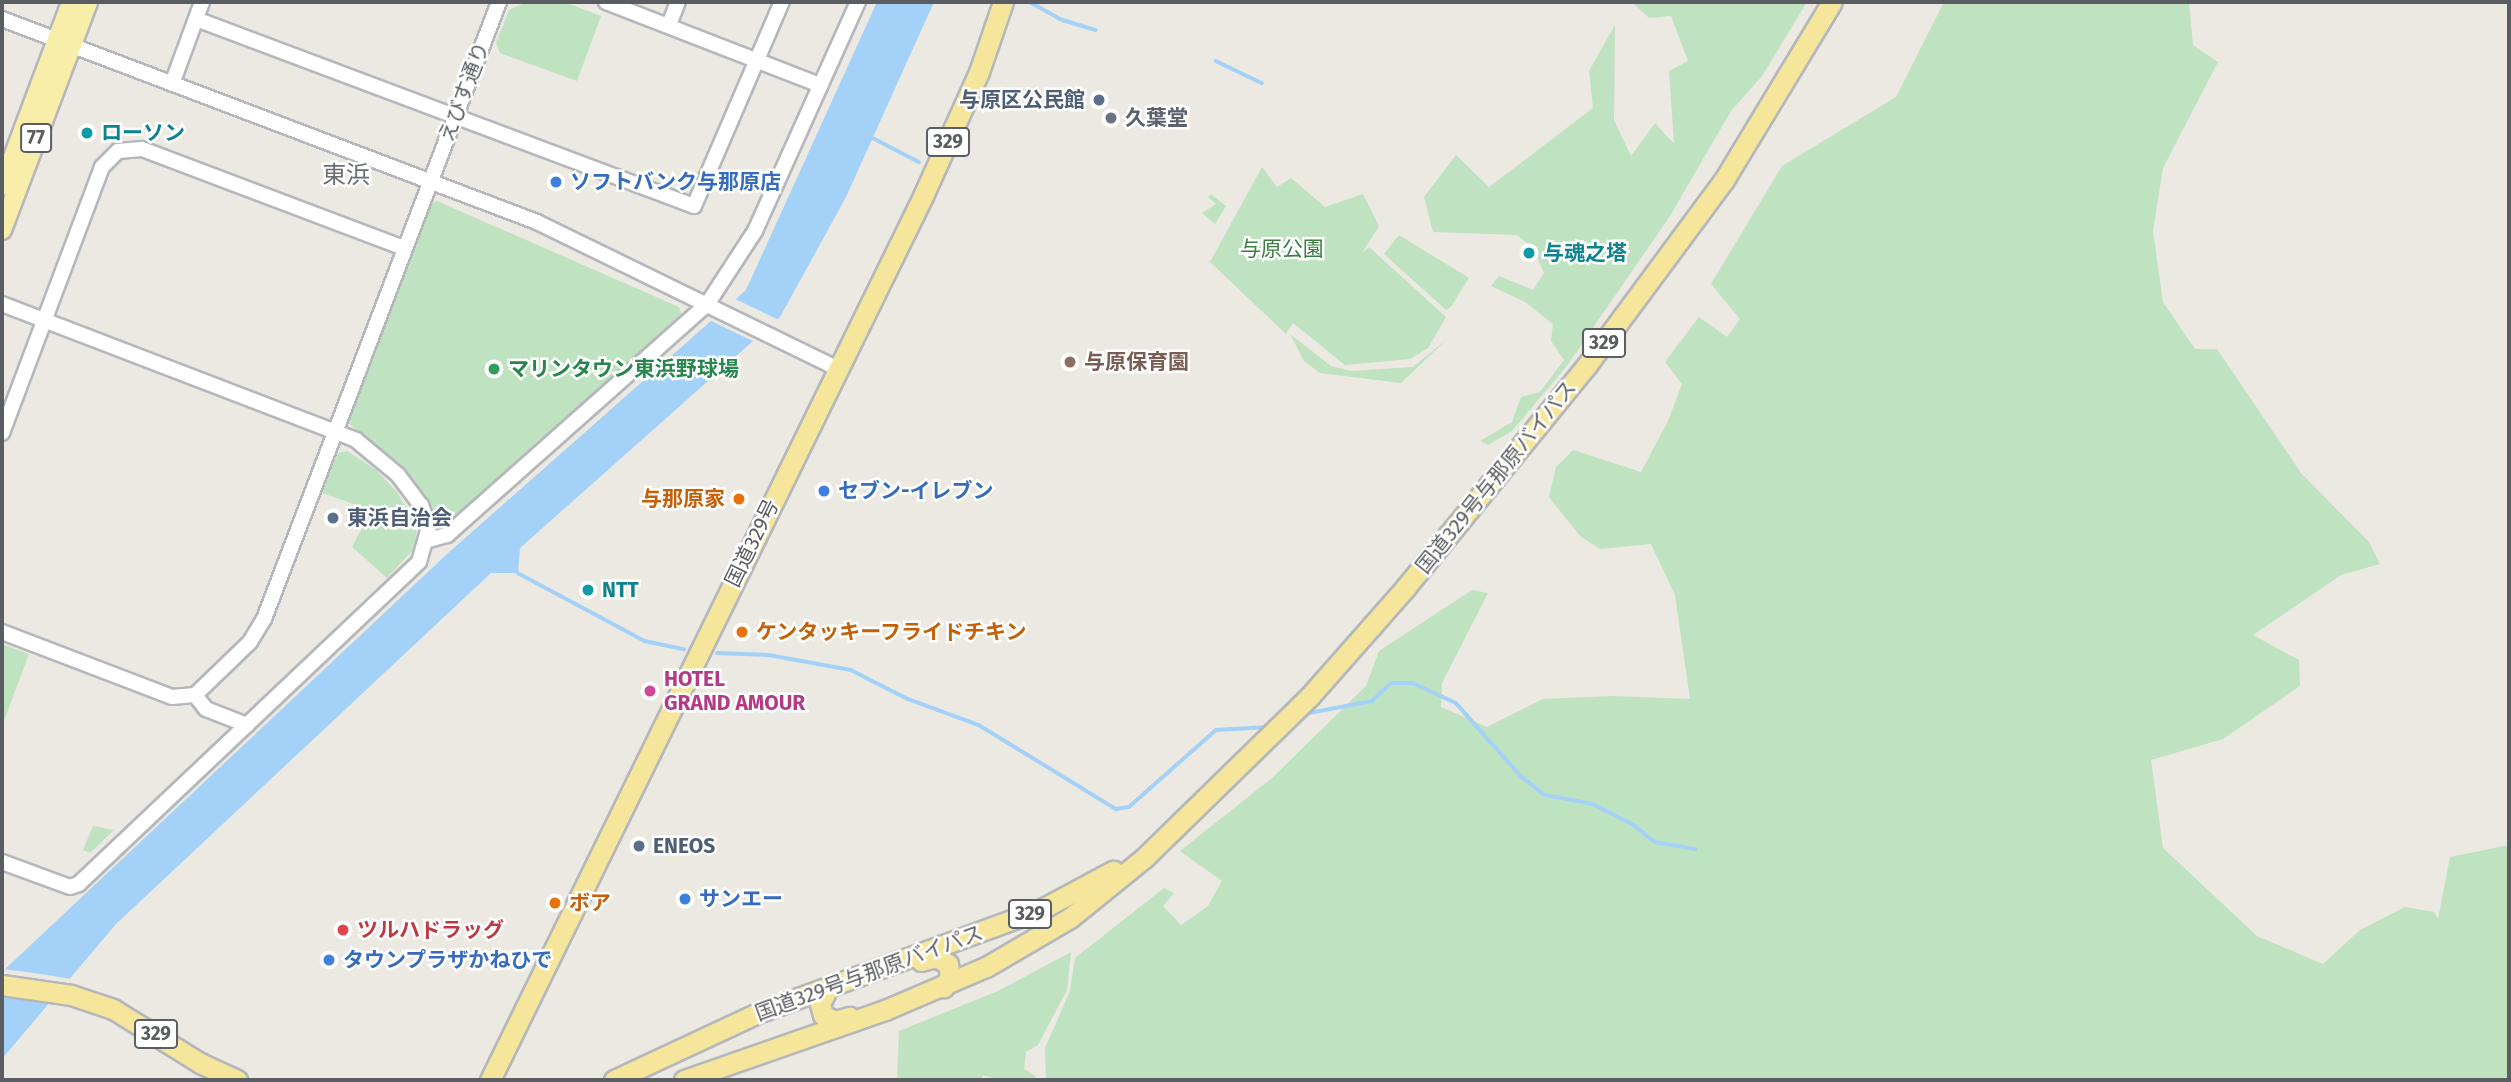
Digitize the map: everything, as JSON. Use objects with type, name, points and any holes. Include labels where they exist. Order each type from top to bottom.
[{"type":"highway","name":"国道329号","points":[[490,1080],[961,114],[1003,2]]},
{"type":"highway","name":"国道329号与那原バイパス","points":[[684,1080],[944,987],[1027,945],[1070,918],[1158,843],[1310,696],[1406,587],[1587,365],[1695,221],[1759,125],[1832,2]]},
{"type":"highway","name":"国道329号与那原バイパス","points":[[614,1080],[760,1012],[893,965],[1069,897],[1158,843]]},
{"type":"highway","points":[[893,965],[943,959],[950,970],[944,987]]},
{"type":"highway","name":"329","points":[[2,985],[71,995],[113,1009],[200,1063],[237,1080]]},
{"type":"highway","points":[[828,988],[820,1004],[828,1019],[870,1015]]},
{"type":"main road","name":"77","points":[[2,230],[64,44],[71,2]]},
{"type":"main road","name":"77","points":[[2,186],[64,44],[88,2]]},
{"type":"street","points":[[172,84],[202,2]]},
{"type":"street","name":"えびす通り","points":[[195,695],[257,632],[499,2]]},
{"type":"street","points":[[607,2],[760,59],[820,85]]},
{"type":"street","points":[[669,25],[677,2]]},
{"type":"street","points":[[196,19],[694,206],[760,59],[782,2]]},
{"type":"street","points":[[429,540],[447,535],[708,303],[755,231],[858,2]]},
{"type":"street","points":[[2,19],[569,235],[836,368]]},
{"type":"street","points":[[2,433],[102,167],[110,157],[128,148],[142,149],[404,248]]},
{"type":"street","points":[[2,304],[336,431],[372,450],[398,475],[426,514],[429,540],[419,562],[79,884],[70,887],[2,862]]},
{"type":"street","points":[[2,632],[172,697],[195,695],[206,709],[247,725]]},
{"type":"green space","points":[[527,2],[564,2],[601,16],[577,81],[500,53],[496,43],[509,10]]},
{"type":"green space","points":[[1632,2],[1807,2],[1762,76],[1731,111],[1670,216],[1566,367],[1512,431],[1488,445],[1480,441],[1512,422],[1521,397],[1540,392],[1564,360],[1551,341],[1553,324],[1525,302],[1491,286],[1499,276],[1533,290],[1544,273],[1533,248],[1517,235],[1433,232],[1424,197],[1456,155],[1489,187],[1593,108],[1589,71],[1615,25],[1614,120],[1631,156],[1655,123],[1674,144],[1669,71],[1688,61],[1671,16],[1649,18]]},
{"type":"green space","points":[[1944,2],[2189,2],[2193,45],[2218,62],[2163,168],[2153,231],[2163,302],[2195,349],[2217,349],[2301,473],[2369,542],[2380,564],[2341,575],[2253,635],[2299,660],[2300,686],[2223,739],[2151,760],[2163,848],[2257,936],[2323,964],[2360,930],[2405,907],[2434,912],[2438,919],[2450,857],[2509,845],[2509,1080],[1046,1080],[1045,1048],[1070,991],[1075,958],[1164,888],[1174,893],[1163,906],[1181,925],[1208,906],[1222,881],[1180,851],[1272,778],[1366,686],[1379,651],[1472,590],[1488,593],[1442,683],[1441,707],[1487,727],[1543,699],[1612,696],[1690,699],[1675,595],[1651,544],[1600,549],[1580,536],[1549,497],[1556,467],[1573,450],[1641,472],[1668,421],[1682,384],[1665,362],[1699,317],[1727,337],[1740,319],[1711,284],[1782,166],[1896,97]]},
{"type":"green space","name":"与原公園","points":[[1262,167],[1277,187],[1291,178],[1325,207],[1363,194],[1379,226],[1362,253],[1369,247],[1446,317],[1428,348],[1410,359],[1345,365],[1293,323],[1286,334],[1210,262]]},
{"type":"green space","points":[[1211,194],[1226,206],[1215,224],[1202,213],[1216,204],[1208,197]]},
{"type":"green space","name":"マリンタウン東浜野球場","points":[[437,201],[679,307],[682,316],[442,527],[405,469],[347,422],[431,204]]},
{"type":"green space","points":[[1399,235],[1469,278],[1450,308],[1446,310],[1384,254]]},
{"type":"green space","points":[[1290,334],[1331,366],[1351,371],[1413,367],[1447,339],[1401,383],[1320,373],[1304,361]]},
{"type":"green space","points":[[347,451],[376,470],[396,491],[417,525],[415,548],[387,578],[352,547],[371,510],[322,493],[338,453]]},
{"type":"green space","points":[[2,644],[29,654],[2,726]]},
{"type":"green space","points":[[93,826],[114,830],[90,853],[83,850]]},
{"type":"green space","points":[[1071,952],[1067,990],[1038,1045],[1026,1052],[1024,1069],[1036,1076],[1034,1080],[999,1080],[983,1075],[981,1080],[897,1080],[899,1031],[998,991]]},
{"type":"water","points":[[877,2],[934,2],[846,197],[780,317],[520,548],[518,573],[491,573],[116,924],[2,1059],[2,972],[447,554],[746,290]]},
{"type":"pier","points":[[735,299],[781,321],[757,343],[709,320]]},
{"type":"pier","points":[[3,969],[72,979],[53,1003],[2,997]]},
{"type":"waterway","points":[[1030,2],[1063,20],[1096,30]]},
{"type":"waterway","points":[[1216,61],[1262,83]]},
{"type":"waterway","points":[[873,138],[919,162]]},
{"type":"waterway","points":[[518,573],[645,641],[684,649]]},
{"type":"waterway","points":[[717,653],[769,655],[851,670],[908,699],[979,725],[1116,809],[1129,807],[1216,730],[1267,727]]},
{"type":"waterway","points":[[1304,714],[1372,701],[1391,683],[1413,683],[1456,703],[1522,777],[1545,795],[1593,804],[1634,825],[1655,842],[1695,849]]},
{"type":"place","name":"与原区公民館","points":[[1099,100]]},
{"type":"place","name":"久葉堂","points":[[1111,118]]},
{"type":"place","name":"ローソン","points":[[87,133]]},
{"type":"place","name":"ソフトバンク与那原店","points":[[556,182]]},
{"type":"place","name":"与魂之塔","points":[[1529,253]]},
{"type":"place","name":"与原保育園","points":[[1070,362]]},
{"type":"place","name":"マリンタウン東浜野球場","points":[[494,369]]},
{"type":"place","name":"セブン-イレブン","points":[[824,491]]},
{"type":"place","name":"与那原家","points":[[739,499]]},
{"type":"place","name":"東浜自治会","points":[[333,518]]},
{"type":"place","name":"NTT","points":[[588,590]]},
{"type":"place","name":"ケンタッキーフライドチキン","points":[[742,632]]},
{"type":"place","name":"HOTEL GRAND AMOUR","points":[[650,691]]},
{"type":"place","name":"ENEOS","points":[[639,846]]},
{"type":"place","name":"サンエー","points":[[685,899]]},
{"type":"place","name":"ボア","points":[[555,903]]},
{"type":"place","name":"ツルハドラッグ","points":[[343,930]]},
{"type":"place","name":"タウンプラザかねひで","points":[[329,960]]},
{"type":"district","name":"東浜","points":[[346,176]]}]
